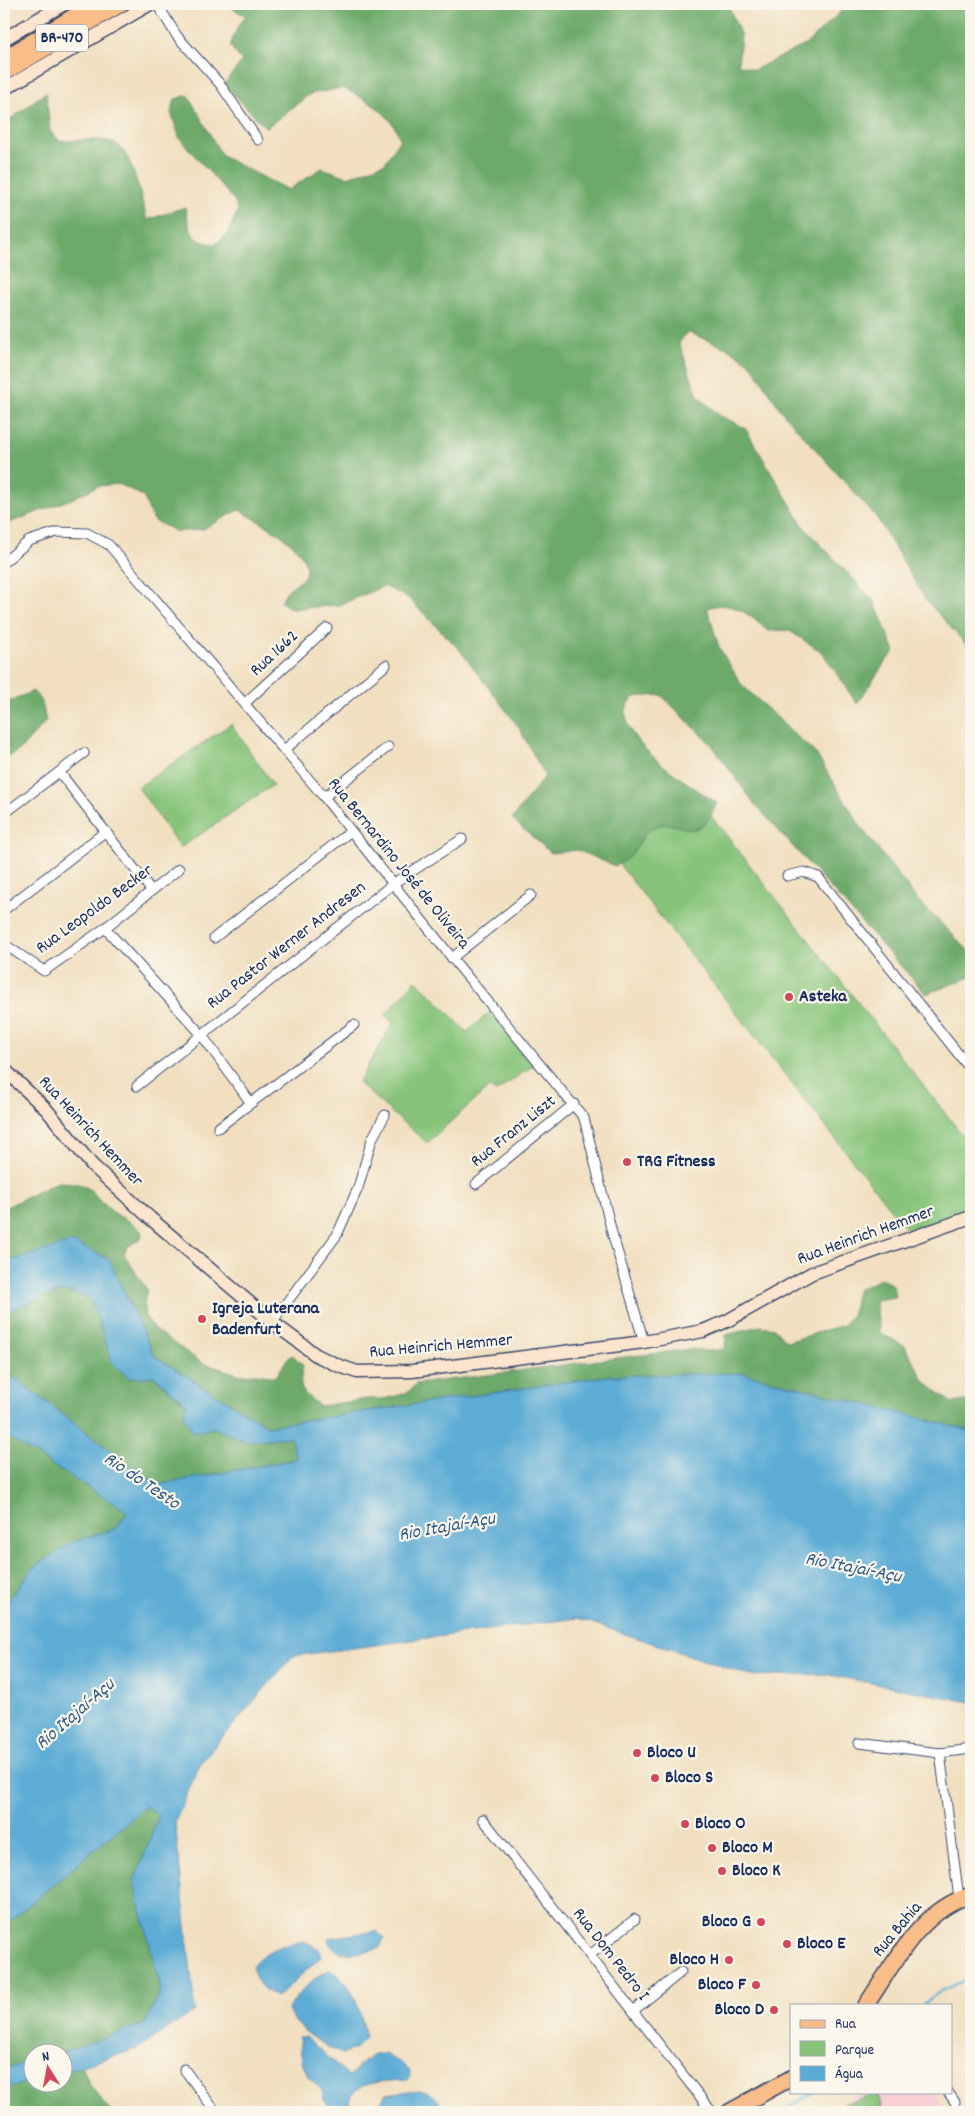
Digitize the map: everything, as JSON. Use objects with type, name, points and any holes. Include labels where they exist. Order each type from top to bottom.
[{"type":"highway","name":"BR-470","points":[[4,59],[95,4]]},
{"type":"highway","name":"BR-470","points":[[4,72],[120,4]]},
{"type":"main road","name":"Rua Bahia","points":[[872,2002],[927,1919],[965,1896]]},
{"type":"main road","points":[[729,2112],[790,2079]]},
{"type":"street","points":[[4,39],[64,4]]},
{"type":"street","points":[[4,89],[150,4]]},
{"type":"street","points":[[157,4],[177,36],[220,84],[258,140]]},
{"type":"street","name":"Rua Bernardino José de Oliveira","points":[[4,562],[30,541],[57,532],[87,533],[109,545],[324,797],[452,958],[584,1118],[612,1232],[644,1342]]},
{"type":"street","name":"Rua 1662","points":[[245,704],[327,628]]},
{"type":"street","points":[[284,750],[386,665]]},
{"type":"street","points":[[324,797],[388,747]]},
{"type":"street","points":[[4,814],[84,752]]},
{"type":"street","points":[[60,772],[151,890]]},
{"type":"street","points":[[4,910],[106,831]]},
{"type":"street","points":[[214,938],[351,831]]},
{"type":"street","name":"Rua Pastor Werner Andresen","points":[[136,1086],[394,883],[462,839]]},
{"type":"street","name":"Rua Leopoldo Becker","points":[[4,944],[44,971],[105,928],[179,869]]},
{"type":"street","points":[[787,876],[804,872],[818,877],[971,1070]]},
{"type":"street","points":[[452,958],[531,895]]},
{"type":"street","points":[[105,928],[201,1034],[251,1103]]},
{"type":"street","points":[[218,1128],[354,1025]]},
{"type":"street","name":"Rua Heinrich Hemmer","points":[[4,1069],[46,1109],[92,1165],[121,1193],[272,1322],[316,1355],[357,1372],[382,1373],[644,1342],[703,1331],[727,1321],[812,1273],[971,1217]]},
{"type":"street","name":"Rua Franz Liszt","points":[[476,1184],[574,1104]]},
{"type":"street","points":[[272,1322],[337,1235],[358,1188],[372,1139],[385,1115]]},
{"type":"street","points":[[859,1743],[940,1753],[971,1749]]},
{"type":"street","points":[[940,1753],[965,1896]]},
{"type":"street","name":"Rua Dom Pedro I","points":[[483,1819],[712,2112]]},
{"type":"street","points":[[590,1955],[635,1920]]},
{"type":"street","points":[[633,2011],[681,1972]]},
{"type":"street","points":[[184,2069],[216,2112]]},
{"type":"street","points":[[949,2094],[955,2102]]},
{"type":"shaded area","points":[[857,2094],[935,2094],[944,2106],[934,2112],[838,2112],[836,2106]]},
{"type":"green space","points":[[935,2],[963,9],[971,7],[971,650],[925,599],[877,518],[782,412],[751,364],[729,349],[687,332],[679,343],[698,396],[719,415],[745,428],[804,527],[874,601],[895,652],[886,661],[857,704],[822,652],[788,630],[768,631],[747,614],[733,607],[716,606],[707,608],[719,647],[741,684],[816,754],[861,827],[915,897],[971,953],[971,977],[926,994],[752,801],[712,745],[661,695],[634,697],[626,710],[628,723],[635,737],[660,763],[717,803],[709,818],[702,826],[695,829],[672,825],[653,828],[644,836],[628,858],[615,866],[577,850],[551,853],[512,819],[545,776],[518,726],[459,649],[408,598],[384,586],[339,605],[292,609],[281,602],[288,590],[302,579],[306,570],[304,560],[298,551],[280,534],[239,510],[203,529],[177,532],[153,520],[143,496],[119,484],[98,486],[71,499],[4,525],[4,124],[46,92],[50,131],[60,141],[107,141],[114,143],[126,155],[135,177],[147,220],[185,207],[192,233],[200,240],[215,244],[227,235],[238,211],[234,200],[180,139],[171,113],[175,99],[188,95],[222,156],[288,190],[322,168],[348,177],[385,163],[400,139],[391,122],[378,108],[343,88],[310,94],[266,128],[224,84],[242,61],[230,46],[238,26],[246,16],[225,4],[730,4],[729,7],[741,36],[738,64],[754,70],[805,45],[849,4],[907,4],[910,7]]},
{"type":"green space","points":[[33,691],[42,702],[46,721],[21,749],[4,760],[4,704]]},
{"type":"green space","points":[[231,724],[273,785],[180,848],[138,787]]},
{"type":"green space","name":"Asteka","points":[[689,788],[971,1146],[971,1210],[908,1231],[607,849]]},
{"type":"green space","points":[[416,980],[467,1032],[490,1012],[535,1064],[496,1092],[489,1087],[427,1143],[358,1083],[393,1023],[385,1015]]},
{"type":"green space","points":[[58,1182],[80,1184],[86,1187],[113,1212],[132,1223],[142,1232],[141,1238],[127,1247],[124,1254],[147,1290],[144,1303],[145,1316],[154,1329],[202,1363],[241,1375],[256,1374],[276,1377],[287,1359],[293,1355],[303,1365],[302,1389],[308,1397],[320,1406],[367,1399],[384,1399],[407,1393],[416,1384],[693,1349],[706,1351],[725,1349],[726,1335],[760,1326],[774,1328],[787,1342],[843,1325],[852,1315],[857,1290],[881,1279],[893,1285],[895,1297],[875,1300],[880,1333],[905,1346],[925,1382],[952,1403],[971,1400],[971,1431],[742,1373],[607,1376],[267,1426],[154,1356],[108,1259],[72,1243],[4,1263],[4,1208]]},
{"type":"green space","points":[[68,1291],[89,1297],[100,1324],[129,1378],[153,1376],[214,1428],[245,1441],[290,1437],[297,1459],[156,1485],[4,1370],[4,1314],[41,1297]]},
{"type":"green space","points":[[4,1435],[128,1511],[115,1529],[73,1542],[33,1568],[4,1606]]},
{"type":"green space","points":[[146,1805],[159,1816],[134,1882],[161,1990],[145,2024],[72,2049],[72,2044],[22,2044],[22,2064],[4,2070],[4,1926]]},
{"type":"green space","points":[[82,2066],[89,2084],[111,2112],[4,2112],[4,2089],[22,2084],[22,2094],[72,2094],[72,2069]]},
{"type":"green space","points":[[877,2094],[883,2110],[875,2112],[847,2112],[844,2104]]},
{"type":"water","points":[[72,1242],[109,1259],[154,1356],[267,1426],[607,1376],[742,1373],[971,1431],[971,1702],[824,1674],[751,1676],[577,1618],[293,1656],[201,1762],[175,1822],[195,2011],[137,2049],[72,2069],[72,2049],[145,2024],[161,1990],[134,1882],[159,1816],[146,1806],[4,1926],[4,1606],[33,1568],[73,1542],[115,1529],[128,1512],[4,1435],[4,1370],[156,1485],[297,1459],[290,1437],[245,1441],[214,1428],[193,1432],[183,1415],[187,1404],[154,1376],[129,1378],[112,1363],[100,1324],[89,1297],[68,1291],[41,1297],[4,1314],[4,1263]]},
{"type":"water","points":[[377,1931],[384,1938],[380,1948],[358,1953],[335,1950],[328,1938]]},
{"type":"water","points":[[304,1941],[319,1949],[321,1957],[277,1997],[267,1992],[255,1977],[252,1966],[269,1952],[282,1946]]},
{"type":"water","points":[[329,1970],[345,1981],[355,1999],[366,2038],[356,2048],[342,2054],[302,2029],[295,2022],[288,2009],[311,1981]]},
{"type":"water","points":[[299,2037],[306,2037],[349,2076],[369,2057],[375,2054],[382,2054],[388,2055],[399,2062],[410,2071],[411,2076],[408,2080],[377,2082],[361,2087],[351,2096],[348,2112],[333,2112],[324,2100],[322,2090],[308,2077],[302,2061]]},
{"type":"water","points":[[22,2064],[22,2084],[4,2089],[4,2070]]},
{"type":"water","points":[[419,2090],[432,2095],[447,2112],[385,2112],[380,2105],[385,2094]]},
{"type":"waterway","points":[[924,2004],[941,1991],[971,1977]]},
{"type":"waterway","points":[[781,2112],[812,2094]]},
{"type":"place","name":"Asteka","points":[[789,997]]},
{"type":"place","name":"TRG Fitness","points":[[627,1162]]},
{"type":"place","name":"Igreja Luterana Badenfurt","points":[[202,1319]]},
{"type":"place","name":"Bloco U","points":[[637,1753]]},
{"type":"place","name":"Bloco S","points":[[655,1778]]},
{"type":"place","name":"Bloco O","points":[[685,1824]]},
{"type":"place","name":"Bloco M","points":[[712,1848]]},
{"type":"place","name":"Bloco K","points":[[722,1871]]},
{"type":"place","name":"Bloco G","points":[[761,1922]]},
{"type":"place","name":"Bloco E","points":[[787,1944]]},
{"type":"place","name":"Bloco H","points":[[729,1960]]},
{"type":"place","name":"Bloco F","points":[[756,1985]]},
{"type":"place","name":"Bloco D","points":[[774,2010]]},
{"type":"water label","name":"Rio do Testo","points":[[141,1482]]},
{"type":"water label","name":"Rio Itajaí-Açu","points":[[447,1528]]},
{"type":"water label","name":"Rio Itajaí-Açu","points":[[853,1569]]},
{"type":"water label","name":"Rio Itajaí-Açu","points":[[76,1715]]}]
